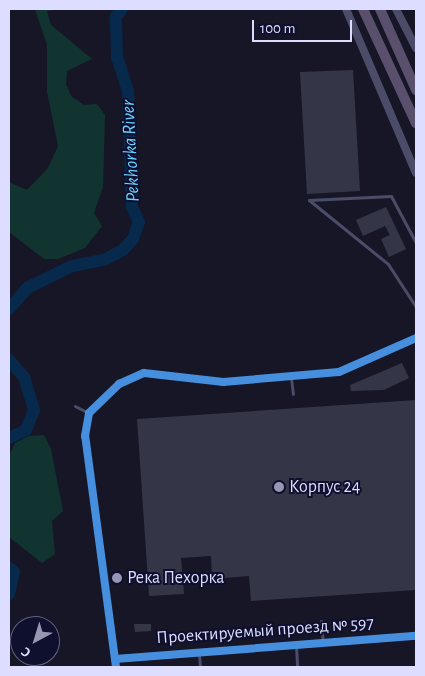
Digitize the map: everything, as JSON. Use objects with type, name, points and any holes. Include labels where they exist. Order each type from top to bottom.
[{"type":"highway","points":[[363,9],[416,123]]},
{"type":"highway","points":[[380,9],[416,90]]},
{"type":"street","points":[[346,9],[416,174]]},
{"type":"street","points":[[396,9],[416,48]]},
{"type":"street","points":[[116,667],[86,445],[89,413],[119,384],[144,373],[223,382],[291,378],[340,372],[416,338]]},
{"type":"street","name":"Проектируемый проезд № 597","points":[[115,659],[199,650],[416,636]]},
{"type":"lane","points":[[416,243],[391,196],[309,200],[388,264],[416,306]]},
{"type":"lane","points":[[291,378],[292,394]]},
{"type":"lane","points":[[75,406],[89,413]]},
{"type":"lane","points":[[321,621],[323,642]]},
{"type":"lane","points":[[296,644],[296,667]]},
{"type":"lane","points":[[199,650],[200,667]]},
{"type":"green space","points":[[35,9],[65,9],[47,11],[51,25],[92,59],[67,71],[66,85],[72,97],[84,105],[97,104],[105,115],[103,187],[94,213],[102,226],[85,248],[58,259],[44,259],[9,232],[9,182],[27,190],[48,168],[58,146],[47,92],[47,45]]},
{"type":"green space","points":[[44,435],[51,449],[63,511],[52,521],[55,554],[42,563],[9,537],[9,456],[15,443],[29,436]]},
{"type":"building","points":[[353,70],[360,191],[307,194],[300,72]]},
{"type":"building","points":[[386,207],[406,249],[389,257],[381,239],[390,235],[385,226],[363,236],[356,220]]},
{"type":"building","points":[[402,363],[409,378],[384,390],[351,391],[350,385]]},
{"type":"building","name":"Корпус 24","points":[[416,400],[416,590],[251,601],[249,576],[212,579],[211,556],[181,558],[184,594],[149,596],[137,419]]},
{"type":"building","points":[[134,624],[151,624],[151,631],[135,632]]},
{"type":"waterway","name":"Pekhorka River","points":[[9,309],[27,288],[72,266],[104,260],[123,250],[133,239],[139,222],[132,207],[128,91],[117,58],[116,16],[122,9]]},
{"type":"waterway","name":"Pekhorka River","points":[[9,360],[24,377],[34,410],[26,430],[9,438]]},
{"type":"waterway","name":"Pekhorka River","points":[[9,568],[14,572],[9,594]]},
{"type":"cycle path","points":[[116,667],[85,436],[89,413],[119,384],[144,373],[223,382],[339,372],[416,338]]},
{"type":"cycle path","points":[[115,659],[416,636]]},
{"type":"place","name":"Корпус 24","points":[[279,487]]},
{"type":"place","name":"Река Пехорка","points":[[117,578]]}]
